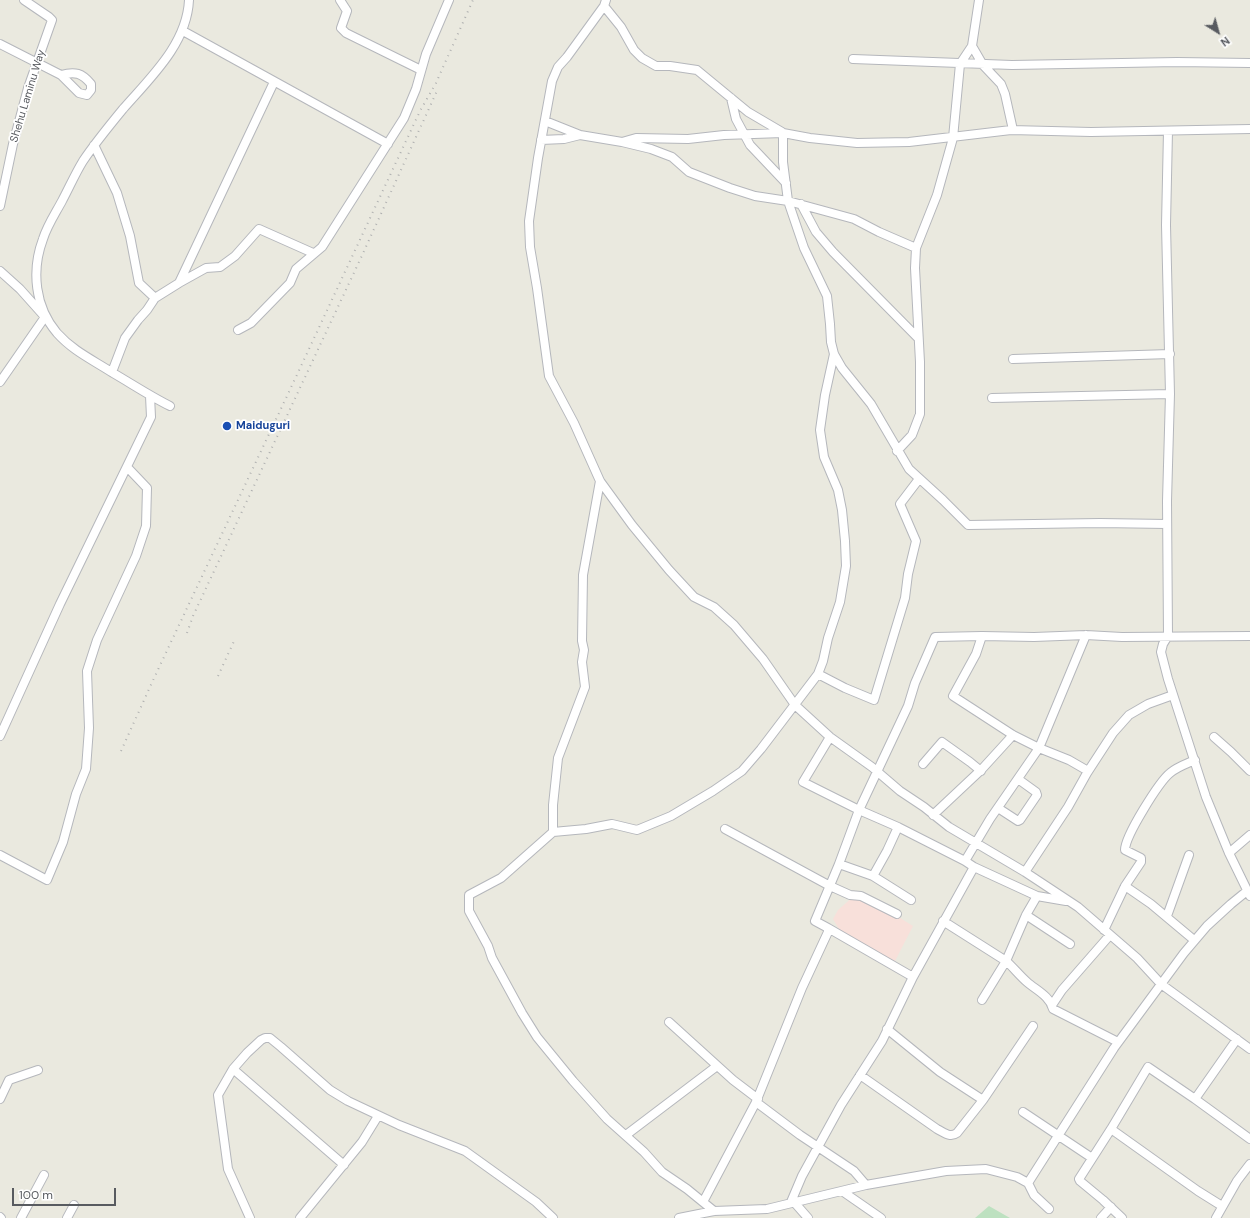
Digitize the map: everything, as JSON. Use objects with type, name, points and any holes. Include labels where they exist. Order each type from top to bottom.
[{"type":"street","name":"Shehu Laminu Way","points":[[0,206],[13,144],[28,88],[52,20],[24,0]]},
{"type":"street","points":[[45,317],[39,298],[36,279],[38,258],[43,237],[82,163],[94,145],[170,53],[183,31],[189,0]]},
{"type":"street","points":[[340,0],[347,11],[341,28],[346,33],[421,70]]},
{"type":"street","points":[[238,330],[250,323],[290,283],[296,269],[313,253],[322,247],[388,144],[404,118],[416,89],[426,54],[449,0]]},
{"type":"street","points":[[897,451],[912,434],[920,414],[920,362],[915,268],[916,248],[938,195],[953,138],[960,64],[972,46],[979,0]]},
{"type":"street","points":[[783,133],[748,112],[697,70],[670,66],[656,66],[642,58],[634,50],[605,3],[567,57],[558,67],[552,81],[541,140],[529,221],[530,247],[549,376],[574,423],[600,481],[654,552],[694,597],[714,607],[734,625],[763,659],[795,705],[830,737],[949,827],[1025,872],[1071,902],[1091,917],[1137,958],[1161,984],[1250,1049]]},
{"type":"street","points":[[183,31],[388,144]]},
{"type":"street","points":[[1,45],[61,75]]},
{"type":"street","points":[[972,46],[983,65],[1001,84],[1005,94],[1013,130]]},
{"type":"street","points":[[853,59],[983,65],[1177,62],[1250,63]]},
{"type":"street","points":[[179,282],[274,82]]},
{"type":"street","points":[[731,98],[736,119],[750,145],[786,183]]},
{"type":"street","points":[[545,121],[580,135],[622,142],[666,154],[672,157],[689,172],[730,188],[755,196],[801,204],[854,219],[916,248]]},
{"type":"street","points":[[622,142],[636,138],[688,139],[724,135],[783,133],[810,138],[857,143],[908,142],[1013,130],[1091,132],[1250,129]]},
{"type":"street","points":[[1028,1182],[1118,1042],[1194,940],[1231,904],[1249,894],[1229,853],[1206,797],[1161,652],[1163,644],[1168,636],[1167,524],[1170,354],[1166,225],[1168,131]]},
{"type":"street","points":[[783,133],[783,162],[788,201],[804,248],[827,296],[831,342],[834,354],[842,368],[871,404],[897,451],[909,469],[968,525],[1100,523],[1167,524]]},
{"type":"street","points":[[541,140],[564,139],[580,135]]},
{"type":"street","points":[[94,145],[117,193],[130,236],[139,283],[155,298]]},
{"type":"street","points":[[801,204],[816,232],[833,252],[918,338]]},
{"type":"street","points":[[112,372],[124,338],[155,298],[179,282],[206,268],[220,267],[235,256],[259,229],[313,253]]},
{"type":"street","points":[[0,271],[20,289],[56,332],[70,346],[88,359],[150,396],[170,406]]},
{"type":"street","points":[[0,382],[45,317]]},
{"type":"street","points":[[714,1211],[687,1189],[662,1172],[644,1152],[607,1119],[537,1037],[492,958],[488,946],[469,911],[469,895],[501,878],[553,832],[586,829],[612,824],[637,830],[671,816],[713,791],[742,771],[761,749],[818,674],[840,602],[846,566],[842,510],[838,490],[824,457],[820,430],[825,395],[834,354]]},
{"type":"street","points":[[1013,359],[1170,354]]},
{"type":"street","points":[[992,398],[1170,394]]},
{"type":"street","points":[[0,736],[60,604],[152,417],[150,396]]},
{"type":"street","points":[[0,855],[47,880],[63,842],[76,794],[86,768],[89,728],[87,671],[97,640],[133,563],[146,526],[147,488],[127,467]]},
{"type":"street","points":[[818,674],[845,688],[874,700],[905,598],[908,574],[916,541],[900,504],[919,478]]},
{"type":"street","points":[[553,832],[553,805],[558,758],[585,687],[582,662],[584,650],[582,633],[584,575],[600,481]]},
{"type":"street","points":[[982,636],[976,654],[953,696],[1013,735],[1038,748],[1069,760],[1088,771]]},
{"type":"street","points":[[965,861],[975,843],[1038,748],[1086,636]]},
{"type":"street","points":[[913,977],[815,921],[839,864],[859,810],[908,706],[915,682],[935,637],[1250,636]]},
{"type":"street","points":[[1025,872],[1113,733],[1129,715],[1148,704],[1173,694]]},
{"type":"street","points":[[933,815],[981,770],[1013,735]]},
{"type":"street","points":[[830,737],[803,782],[859,810],[898,827],[974,867],[1037,896],[1071,902]]},
{"type":"street","points":[[1214,737],[1250,771]]},
{"type":"street","points":[[923,764],[942,742],[981,770]]},
{"type":"street","points":[[1052,1005],[1107,932],[1125,886],[1141,862],[1141,858],[1125,850],[1132,828],[1168,774],[1195,760]]},
{"type":"street","points":[[998,808],[1018,821],[1020,820],[1037,795],[1036,792],[1018,779]]},
{"type":"street","points":[[873,876],[887,852],[898,827]]},
{"type":"street","points":[[725,829],[830,886],[850,895],[861,896],[897,914]]},
{"type":"street","points":[[1229,853],[1250,835]]},
{"type":"street","points":[[1167,916],[1189,855]]},
{"type":"street","points":[[839,864],[873,876],[911,900]]},
{"type":"street","points":[[792,1202],[802,1176],[818,1146],[882,1041],[913,977],[974,867]]},
{"type":"street","points":[[1125,886],[1167,916],[1194,940]]},
{"type":"street","points":[[982,1000],[1006,961],[1026,915],[1037,896]]},
{"type":"street","points":[[1026,915],[1070,944]]},
{"type":"street","points":[[944,922],[1006,961],[1026,981],[1042,993],[1054,1009],[1118,1042]]},
{"type":"street","points":[[703,1202],[757,1101],[802,988],[828,932],[828,928]]},
{"type":"street","points":[[669,1022],[757,1101],[800,1134],[854,1171],[866,1185]]},
{"type":"street","points":[[860,1075],[948,1136],[953,1136],[958,1133],[984,1100],[1033,1026]]},
{"type":"street","points":[[887,1029],[940,1072],[984,1100]]},
{"type":"street","points":[[250,1218],[228,1169],[218,1095],[233,1070],[247,1053],[265,1038],[270,1038],[330,1090],[348,1102],[378,1116],[465,1151],[536,1202],[553,1218]]},
{"type":"street","points":[[1195,1099],[1238,1039]]},
{"type":"street","points":[[626,1135],[717,1066]]},
{"type":"street","points":[[1122,1218],[1079,1180],[1112,1129],[1148,1067],[1250,1138]]},
{"type":"street","points":[[0,1082],[38,1070]]},
{"type":"street","points":[[233,1070],[344,1164]]},
{"type":"street","points":[[0,1099],[9,1080]]},
{"type":"street","points":[[1023,1112],[1092,1158]]},
{"type":"street","points":[[300,1218],[362,1142],[378,1116]]},
{"type":"street","points":[[1112,1129],[1198,1191],[1222,1206]]},
{"type":"street","points":[[1216,1218],[1236,1181],[1250,1164]]},
{"type":"street","points":[[679,1218],[697,1216],[714,1211],[767,1209],[866,1185],[946,1172],[986,1169],[1017,1177],[1028,1182],[1034,1195],[1049,1209]]},
{"type":"street","points":[[21,1218],[44,1175]]},
{"type":"street","points":[[842,1191],[881,1218]]},
{"type":"street","points":[[792,1202],[808,1218]]},
{"type":"street","points":[[67,1218],[74,1205]]},
{"type":"street","points":[[1101,1218],[1111,1207]]},
{"type":"street","points":[[748,1218],[751,1209]]},
{"type":"shaded area","points":[[855,895],[884,908],[913,926],[894,963],[840,931],[833,919],[838,910]]},
{"type":"green space","points":[[989,1206],[1010,1218],[975,1218]]},
{"type":"railway","points":[[121,751],[420,111],[436,83],[473,0]]},
{"type":"railway","points":[[187,633],[193,616],[359,262],[437,91]]},
{"type":"railway","points":[[218,676],[235,639]]},
{"type":"place","name":"Maiduguri","points":[[227,426]]}]
